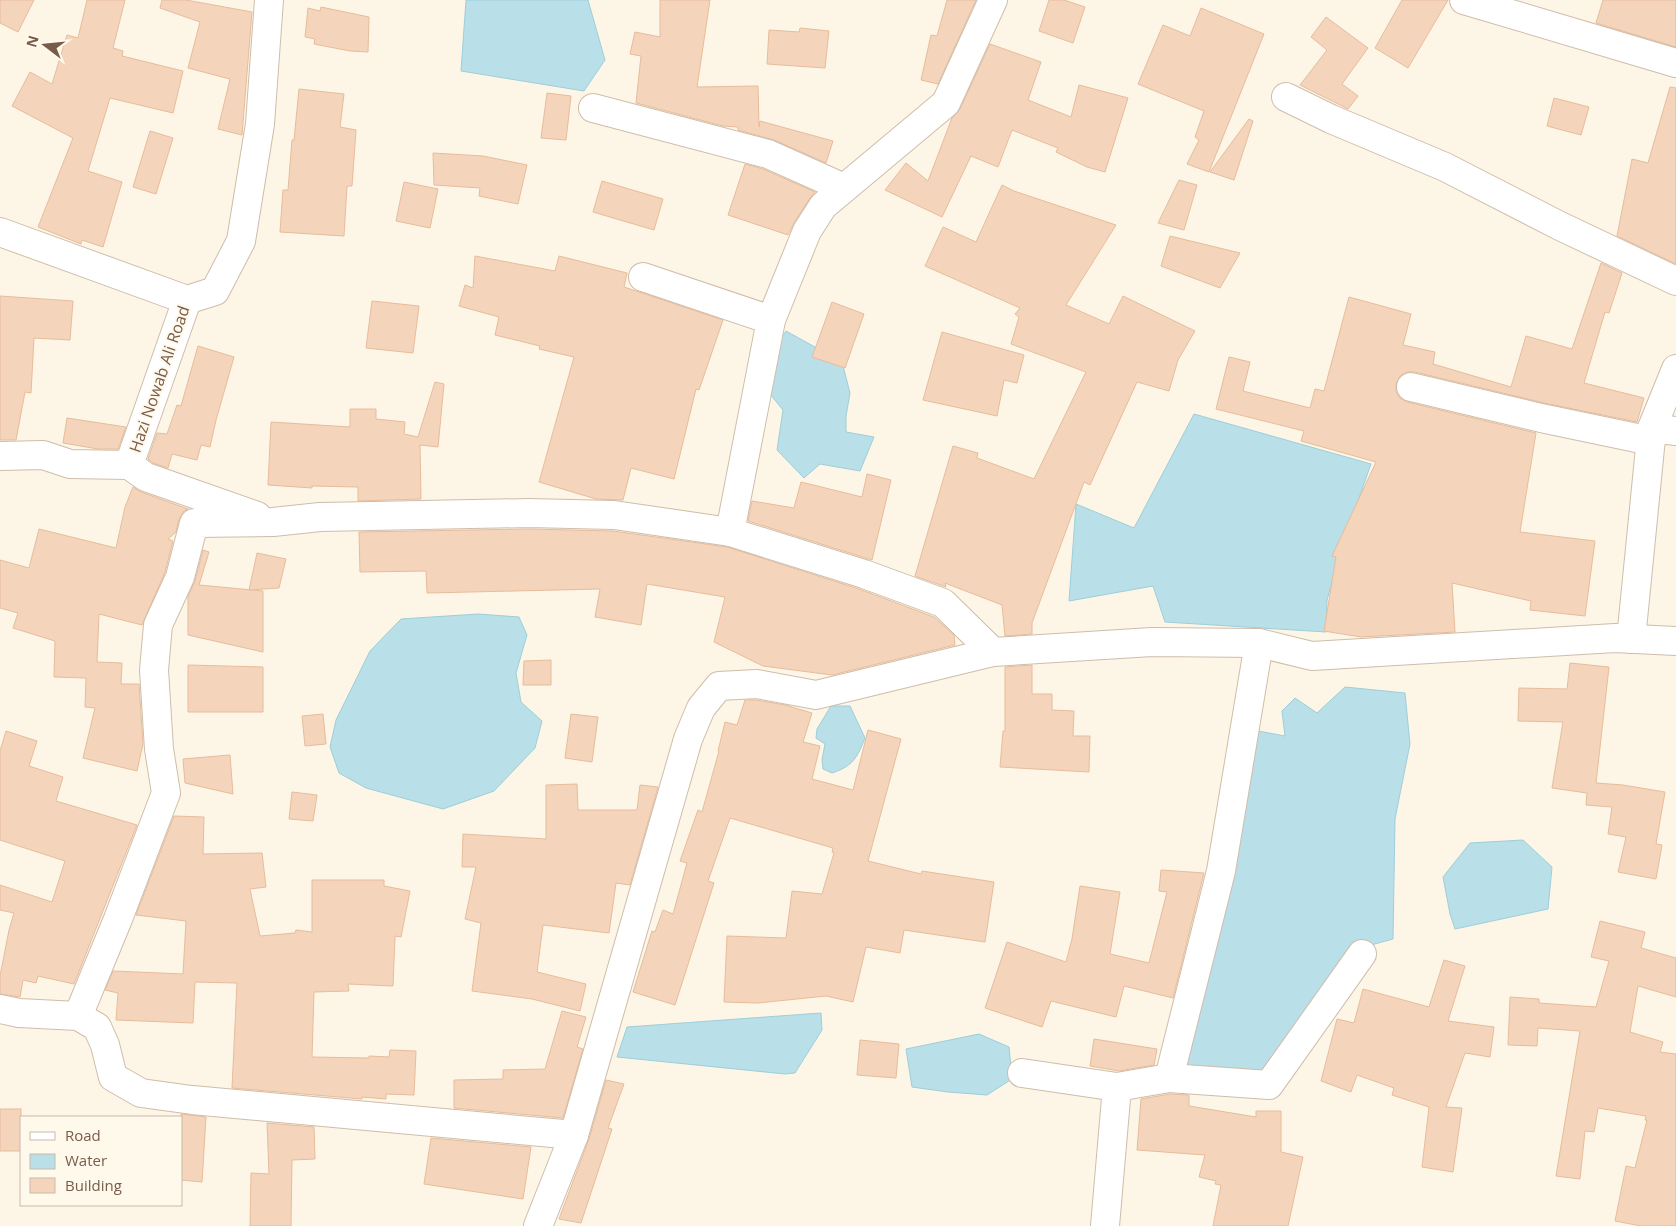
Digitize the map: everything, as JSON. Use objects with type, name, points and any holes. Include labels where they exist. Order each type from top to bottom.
[{"type":"street","points":[[187,300],[215,291],[242,241],[260,124],[269,0]]},
{"type":"street","points":[[730,532],[771,320],[807,231],[823,206],[946,104],[994,0]]},
{"type":"street","points":[[1464,0],[1676,63]]},
{"type":"street","points":[[1286,96],[1331,120],[1445,167],[1560,226],[1676,281]]},
{"type":"street","points":[[593,108],[768,154],[844,188]]},
{"type":"street","name":"Hazi Nowab Ali Road","points":[[0,232],[187,300],[129,465],[70,464],[43,455],[0,456]]},
{"type":"street","points":[[643,277],[771,320]]},
{"type":"street","points":[[1631,639],[1660,433],[1676,369]]},
{"type":"street","points":[[1411,387],[1541,418],[1660,433]]},
{"type":"street","points":[[129,465],[146,477],[273,522]]},
{"type":"street","points":[[78,1016],[118,919],[166,793],[159,750],[154,670],[158,625],[180,577],[194,524],[273,522],[320,517],[529,512],[614,516],[730,532],[864,574],[943,603],[993,652]]},
{"type":"street","points":[[538,1226],[574,1134],[688,739],[701,708],[719,686],[757,684],[816,695],[993,652],[1152,642],[1260,643],[1312,656],[1615,638],[1676,641]]},
{"type":"street","points":[[1169,1078],[1221,871],[1260,643]]},
{"type":"street","points":[[1022,1073],[1117,1087],[1169,1078],[1269,1085],[1362,954]]},
{"type":"street","points":[[0,1009],[19,1013],[78,1016],[97,1028],[105,1045],[113,1077],[141,1093],[192,1100],[574,1134]]},
{"type":"street","points":[[1105,1226],[1117,1087]]},
{"type":"water","points":[[466,0],[588,0],[605,60],[584,91],[461,71]]},
{"type":"water","points":[[786,331],[842,362],[850,393],[846,416],[846,432],[874,437],[860,471],[820,464],[804,478],[777,450],[783,410],[765,388],[768,359]]},
{"type":"water","points":[[1194,414],[1371,464],[1344,541],[1327,600],[1326,632],[1165,622],[1153,586],[1069,601],[1076,504],[1134,528]]},
{"type":"water","points":[[478,614],[519,617],[527,635],[516,673],[521,702],[542,721],[535,748],[494,791],[443,809],[366,788],[339,773],[330,747],[336,720],[370,651],[401,619]]},
{"type":"water","points":[[1345,687],[1405,693],[1410,744],[1395,819],[1393,939],[1360,948],[1268,1077],[1178,1074],[1253,730],[1285,736],[1282,711],[1295,698],[1317,713]]},
{"type":"water","points":[[831,706],[850,706],[865,738],[850,764],[832,773],[823,769],[822,760],[825,744],[816,738],[817,729]]},
{"type":"water","points":[[1523,840],[1552,867],[1548,909],[1455,929],[1443,877],[1470,843]]},
{"type":"water","points":[[821,1013],[822,1030],[795,1073],[785,1074],[617,1057],[627,1027]]},
{"type":"water","points":[[979,1034],[1009,1047],[1012,1079],[987,1095],[912,1087],[906,1049]]},
{"type":"building","points":[[0,0],[34,0],[18,32],[0,23]]},
{"type":"building","points":[[87,0],[125,0],[113,48],[123,51],[122,56],[183,71],[173,113],[110,98],[88,171],[122,182],[103,247],[82,240],[81,244],[38,227],[73,138],[12,106],[30,72],[52,84],[67,35],[78,38]]},
{"type":"building","points":[[162,0],[186,0],[252,12],[242,135],[218,129],[230,79],[188,68],[200,22],[160,8]]},
{"type":"building","points":[[660,0],[710,0],[697,87],[758,86],[759,127],[760,121],[833,141],[826,163],[774,140],[738,130],[738,127],[723,126],[636,103],[641,56],[630,54],[635,32],[660,37]]},
{"type":"building","points":[[947,0],[976,0],[938,84],[921,80],[931,35],[937,36]]},
{"type":"building","points":[[1049,0],[1064,0],[1085,7],[1073,43],[1039,31]]},
{"type":"building","points":[[1402,0],[1448,0],[1408,68],[1375,48]]},
{"type":"building","points":[[1603,0],[1676,0],[1676,47],[1596,23]]},
{"type":"building","points":[[321,7],[369,17],[368,52],[350,51],[314,44],[315,39],[305,37],[308,8],[320,11]]},
{"type":"building","points":[[1201,8],[1264,34],[1209,172],[1187,164],[1199,140],[1195,137],[1204,111],[1138,84],[1163,25],[1190,36]]},
{"type":"building","points":[[1326,17],[1368,48],[1342,84],[1358,96],[1348,109],[1300,85],[1327,50],[1311,37]]},
{"type":"building","points":[[800,28],[829,31],[825,68],[767,64],[769,30],[799,32]]},
{"type":"building","points":[[990,44],[1041,62],[1028,100],[1071,117],[1079,85],[1128,98],[1105,172],[1087,167],[1056,152],[1058,148],[1012,130],[998,167],[971,156],[942,217],[885,190],[906,163],[928,181],[952,118],[960,109]]},
{"type":"building","points":[[1670,87],[1676,88],[1676,264],[1617,236],[1632,159],[1648,163]]},
{"type":"building","points":[[299,89],[344,94],[340,127],[356,130],[352,186],[347,186],[344,236],[280,232],[283,190],[288,190]]},
{"type":"building","points":[[547,93],[571,96],[566,140],[541,138]]},
{"type":"building","points":[[1554,98],[1589,107],[1581,135],[1547,126]]},
{"type":"building","points":[[1249,119],[1253,121],[1234,180],[1210,172]]},
{"type":"building","points":[[150,131],[173,138],[156,194],[133,187]]},
{"type":"building","points":[[433,153],[483,156],[527,165],[518,204],[479,196],[480,188],[434,185]]},
{"type":"building","points":[[745,164],[763,169],[815,192],[788,235],[728,215]]},
{"type":"building","points":[[1179,180],[1197,185],[1184,230],[1158,223]]},
{"type":"building","points":[[602,181],[663,199],[654,230],[593,212]]},
{"type":"building","points":[[404,182],[438,189],[430,228],[396,221]]},
{"type":"building","points":[[1002,185],[1014,191],[1116,225],[1066,305],[1109,324],[1123,296],[1195,331],[1178,360],[1169,391],[1137,382],[1090,485],[1084,482],[1032,623],[1032,634],[1005,636],[1002,605],[945,583],[946,587],[915,576],[953,446],[978,453],[977,458],[1034,479],[1086,372],[1011,344],[1019,317],[1015,314],[1020,308],[925,266],[943,227],[976,242]]},
{"type":"building","points":[[1170,236],[1240,253],[1220,288],[1161,266]]},
{"type":"building","points":[[475,256],[555,271],[559,256],[627,273],[624,287],[723,320],[699,390],[696,389],[674,479],[631,468],[623,500],[596,499],[539,482],[574,357],[539,349],[540,346],[495,335],[499,317],[459,306],[465,285],[473,288]]},
{"type":"building","points":[[1601,263],[1622,273],[1609,313],[1605,312],[1584,383],[1644,398],[1637,422],[1544,403],[1415,372],[1407,372],[1400,376],[1396,384],[1396,392],[1400,398],[1407,402],[1536,433],[1520,532],[1595,541],[1585,616],[1530,610],[1531,601],[1452,583],[1455,632],[1361,637],[1324,631],[1336,557],[1332,556],[1376,462],[1301,441],[1304,431],[1216,409],[1229,357],[1250,362],[1243,391],[1310,408],[1315,389],[1324,391],[1349,297],[1411,314],[1403,345],[1435,352],[1433,364],[1511,387],[1526,336],[1572,349]]},
{"type":"building","points":[[0,296],[73,301],[70,340],[34,338],[31,393],[25,392],[16,440],[0,440]]},
{"type":"building","points":[[372,301],[419,306],[413,353],[366,348]]},
{"type":"building","points":[[832,302],[864,314],[845,368],[812,357]]},
{"type":"building","points":[[942,332],[1024,355],[1017,383],[1004,380],[997,416],[923,400]]},
{"type":"building","points":[[198,346],[234,357],[210,447],[201,445],[197,460],[172,454],[168,468],[153,463],[148,459],[157,433],[167,434],[177,405],[181,406]]},
{"type":"building","points":[[435,382],[444,384],[438,447],[420,445],[421,499],[358,501],[358,487],[312,486],[312,488],[268,485],[271,422],[350,427],[350,409],[376,409],[376,419],[405,422],[404,434],[418,437]]},
{"type":"building","points":[[67,418],[126,427],[118,449],[98,449],[63,443]]},
{"type":"building","points":[[867,474],[891,480],[872,560],[748,521],[752,501],[794,508],[801,482],[862,497]]},
{"type":"building","points":[[133,487],[141,492],[188,509],[184,511],[179,519],[176,532],[168,539],[173,541],[165,572],[142,625],[99,614],[97,662],[122,663],[121,684],[139,684],[143,744],[137,771],[83,758],[95,708],[85,707],[86,678],[54,677],[55,641],[13,628],[18,613],[0,608],[0,560],[29,568],[39,529],[116,548],[125,507]]},
{"type":"building","points":[[529,529],[613,531],[727,547],[859,589],[934,617],[954,635],[955,645],[832,675],[763,666],[714,642],[725,597],[647,584],[641,625],[595,617],[600,589],[427,593],[426,571],[360,572],[359,532]]},
{"type":"building","points":[[203,550],[209,552],[199,585],[263,591],[263,652],[188,635],[188,597],[195,581]]},
{"type":"building","points":[[257,553],[286,559],[279,588],[249,590]]},
{"type":"building","points":[[551,660],[551,685],[523,685],[524,661]]},
{"type":"building","points":[[1570,663],[1609,667],[1596,783],[1623,785],[1665,792],[1656,844],[1662,845],[1656,879],[1618,872],[1626,837],[1608,834],[1612,807],[1586,805],[1587,793],[1552,788],[1563,722],[1518,721],[1519,688],[1567,689]]},
{"type":"building","points":[[188,665],[263,667],[263,712],[188,712]]},
{"type":"building","points":[[1032,665],[1032,694],[1052,694],[1052,710],[1074,711],[1073,736],[1090,736],[1089,772],[1000,767],[1003,731],[1005,731],[1005,667]]},
{"type":"building","points":[[745,700],[785,705],[812,713],[803,742],[820,746],[812,779],[853,790],[868,730],[901,739],[868,861],[921,874],[922,871],[994,882],[985,942],[904,930],[900,953],[866,947],[853,1002],[826,996],[758,1003],[724,1002],[727,936],[786,938],[792,891],[822,894],[834,853],[832,852],[833,848],[730,818],[708,881],[714,883],[675,1005],[633,992],[652,931],[655,932],[663,910],[673,914],[687,863],[680,861],[698,810],[702,812],[725,722],[737,725]]},
{"type":"building","points":[[323,714],[326,744],[305,746],[302,716]]},
{"type":"building","points":[[571,714],[598,717],[592,762],[565,758]]},
{"type":"building","points":[[6,731],[37,741],[29,766],[63,777],[56,801],[137,825],[74,984],[38,976],[36,983],[23,980],[20,997],[0,994],[0,976],[14,913],[0,910],[0,885],[52,902],[65,861],[0,840],[0,751]]},
{"type":"building","points":[[230,755],[233,794],[185,783],[183,759]]},
{"type":"building","points":[[577,784],[578,810],[637,810],[640,785],[658,787],[630,885],[616,883],[609,933],[543,925],[537,972],[586,984],[580,1011],[532,999],[472,991],[481,923],[465,919],[476,867],[462,867],[463,834],[546,839],[546,785]]},
{"type":"building","points":[[292,792],[317,795],[313,821],[289,819]]},
{"type":"building","points":[[174,816],[204,817],[203,854],[262,853],[266,887],[250,889],[260,936],[295,933],[296,930],[312,932],[312,880],[384,880],[384,886],[410,891],[401,937],[395,936],[393,986],[348,984],[349,991],[314,992],[312,1057],[389,1057],[390,1050],[416,1051],[414,1095],[386,1094],[386,1099],[362,1097],[362,1099],[232,1088],[237,983],[195,982],[193,1023],[116,1020],[118,993],[105,990],[113,971],[183,974],[186,921],[136,915]]},
{"type":"building","points":[[1161,870],[1204,873],[1173,998],[1124,986],[1116,1017],[1051,1001],[1042,1027],[985,1008],[1007,942],[1066,962],[1072,939],[1080,886],[1120,892],[1110,954],[1149,963],[1167,892],[1159,891]]},
{"type":"building","points":[[1600,921],[1645,932],[1641,948],[1676,958],[1676,997],[1638,986],[1630,1032],[1663,1042],[1660,1052],[1676,1054],[1676,1226],[1641,1226],[1615,1221],[1626,1166],[1635,1168],[1647,1120],[1645,1120],[1646,1116],[1598,1108],[1594,1132],[1585,1131],[1580,1179],[1556,1176],[1580,1031],[1538,1028],[1537,1046],[1508,1045],[1510,997],[1539,999],[1539,1003],[1596,1007],[1609,961],[1591,957]]},
{"type":"building","points":[[1444,960],[1465,966],[1448,1021],[1494,1027],[1490,1057],[1465,1053],[1446,1107],[1462,1108],[1453,1172],[1422,1167],[1429,1107],[1392,1095],[1394,1088],[1357,1075],[1351,1092],[1321,1081],[1337,1019],[1354,1023],[1363,989],[1429,1007]]},
{"type":"building","points":[[562,1011],[586,1017],[577,1047],[583,1049],[563,1118],[454,1108],[454,1080],[503,1079],[503,1070],[545,1069]]},
{"type":"building","points":[[1094,1039],[1157,1049],[1154,1065],[1119,1071],[1090,1066]]},
{"type":"building","points":[[860,1040],[899,1044],[896,1078],[857,1075]]},
{"type":"building","points":[[606,1080],[624,1084],[608,1128],[612,1129],[581,1223],[559,1219],[589,1139]]},
{"type":"building","points":[[1170,1094],[1189,1095],[1189,1106],[1256,1117],[1256,1111],[1281,1111],[1281,1152],[1303,1157],[1288,1226],[1213,1226],[1221,1185],[1215,1184],[1216,1181],[1199,1177],[1205,1155],[1137,1150],[1141,1099]]},
{"type":"building","points":[[0,1109],[21,1109],[20,1151],[0,1151]]},
{"type":"building","points":[[181,1114],[206,1117],[202,1182],[182,1180]]},
{"type":"building","points":[[267,1123],[314,1127],[315,1159],[292,1160],[291,1226],[250,1226],[251,1173],[269,1174]]},
{"type":"building","points":[[431,1138],[531,1147],[523,1199],[424,1184]]}]
